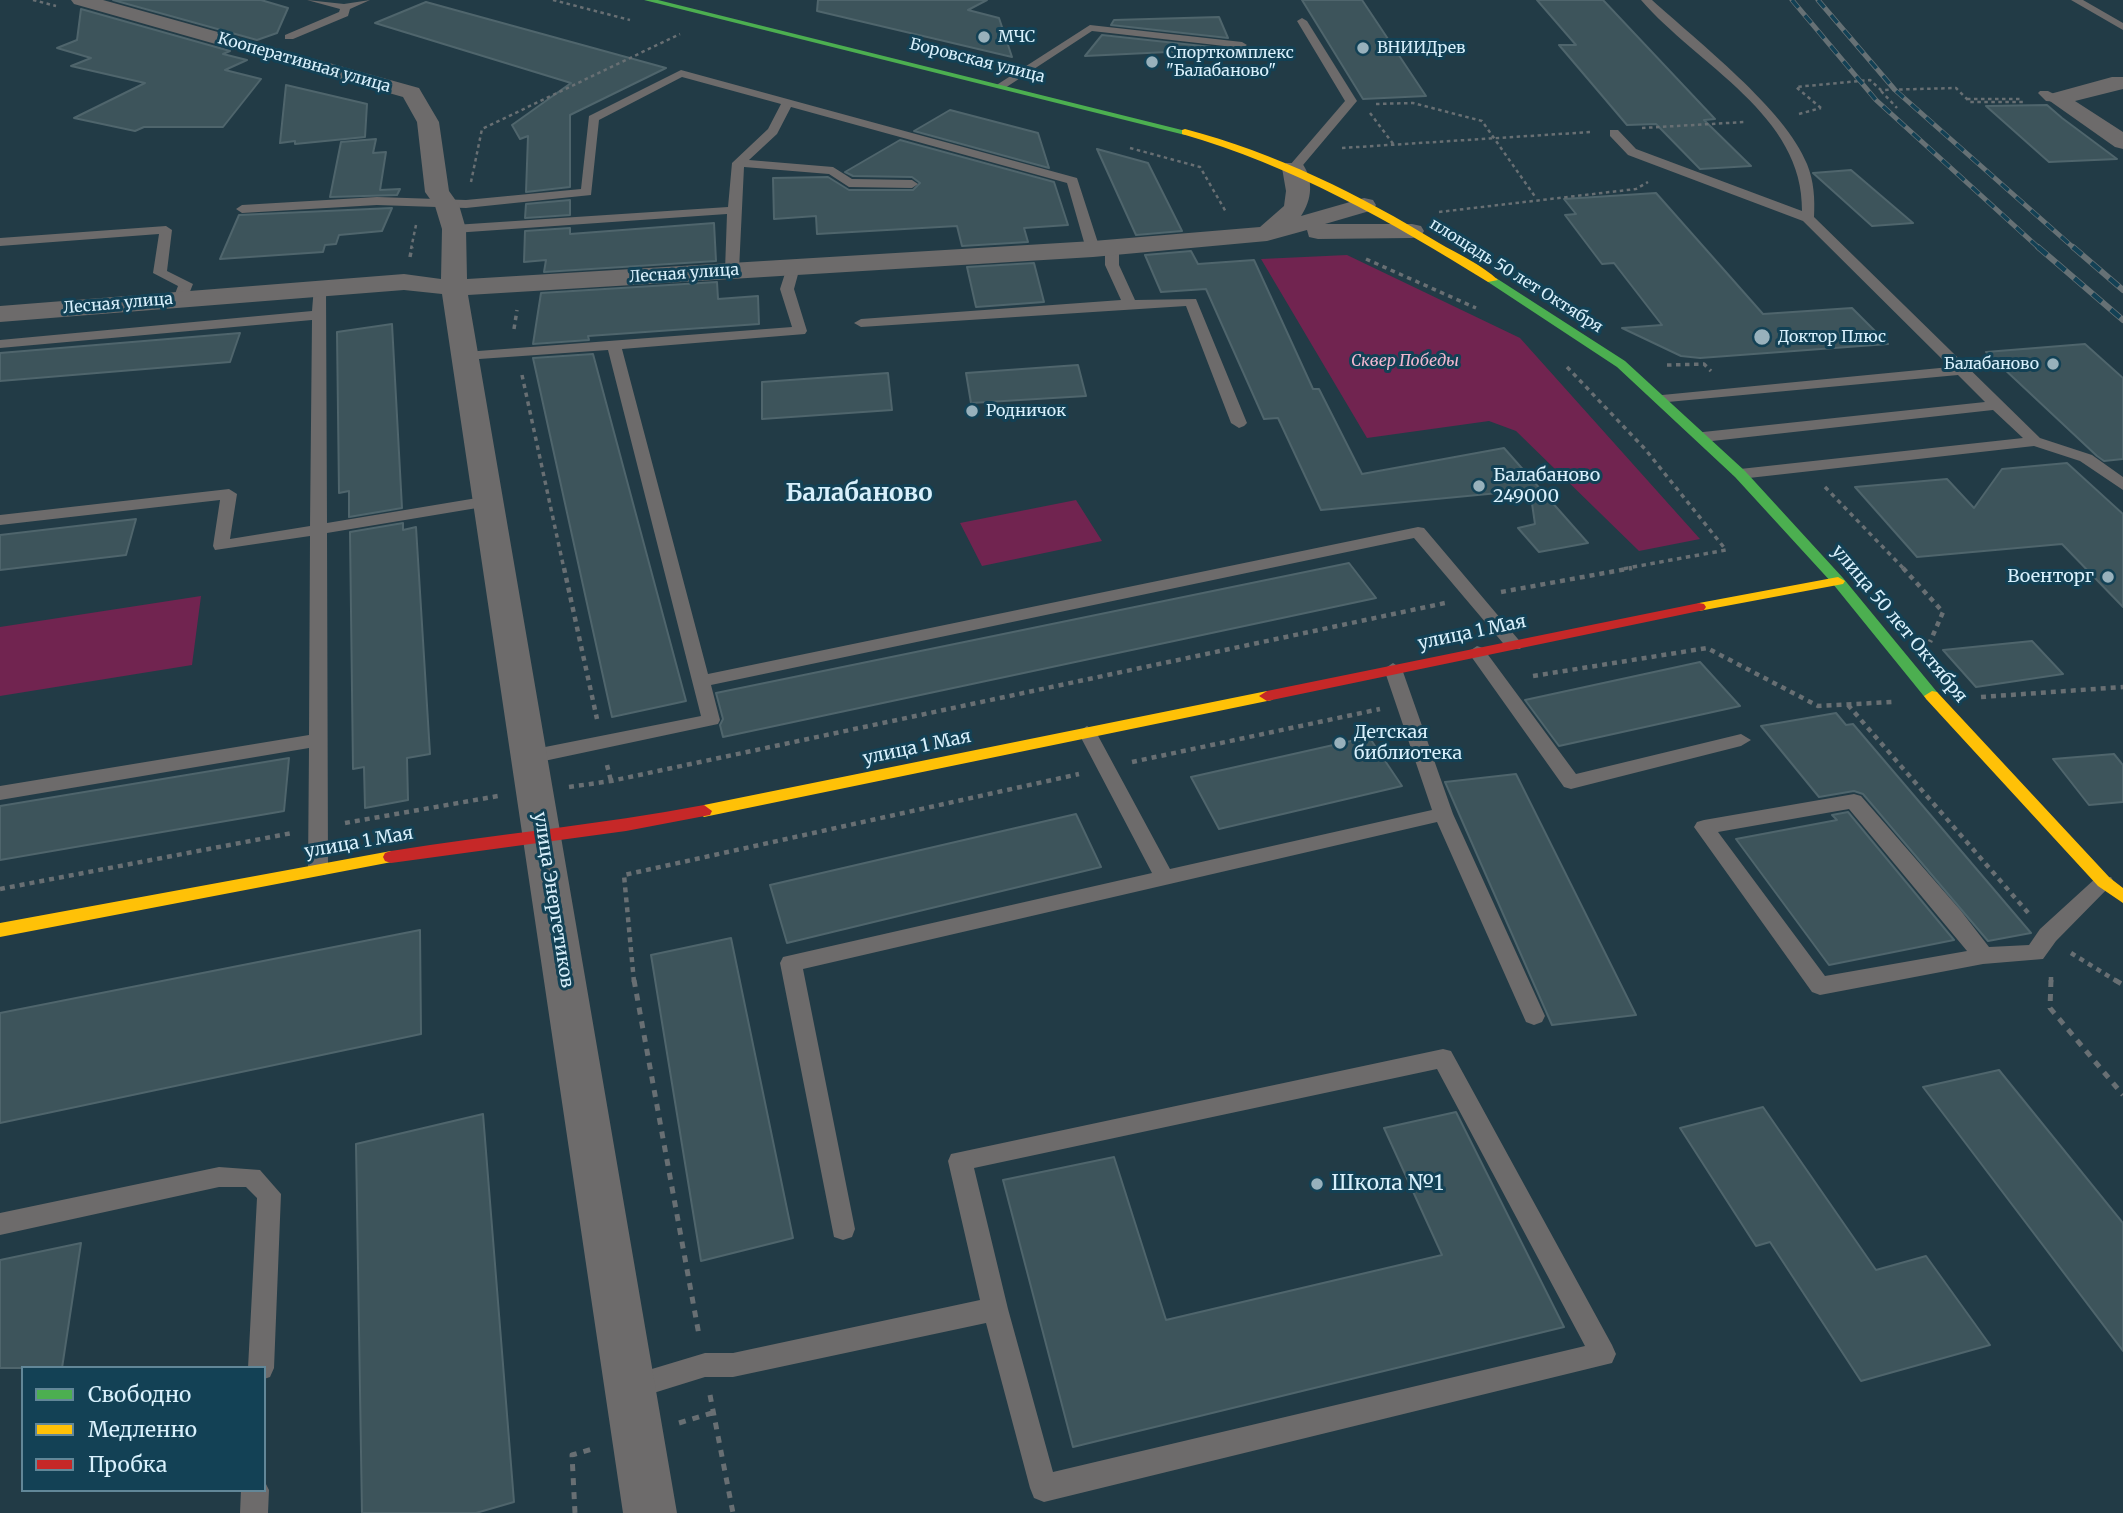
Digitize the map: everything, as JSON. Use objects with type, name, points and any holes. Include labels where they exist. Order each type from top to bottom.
[{"type":"main road","name":"Боровская улица","points":[[648,0],[1201,135],[1259,152],[1294,168]]},
{"type":"main road","name":"площадь 50 лет Октября","points":[[1294,168],[1412,232],[1585,338],[1703,437]]},
{"type":"main road","name":"улица 50 лет Октября","points":[[1703,437],[1838,582],[1913,676],[2104,882],[2123,897]]},
{"type":"main road","name":"улица 1 Мая","points":[[0,930],[468,843],[638,825],[1476,652],[1838,582]]},
{"type":"street","name":"Кооперативная улица","points":[[73,5],[411,93],[428,122],[436,192],[456,204],[454,288]]},
{"type":"street","points":[[2043,98],[2119,82]]},
{"type":"street","points":[[2043,98],[2123,142]]},
{"type":"street","points":[[1257,234],[1295,209],[1301,195],[1294,168]]},
{"type":"street","name":"Лесная улица","points":[[0,314],[404,282],[454,288],[1102,248],[1257,234],[1364,205]]},
{"type":"street","points":[[1257,234],[1412,232]]},
{"type":"street","name":"улица Энергетиков","points":[[454,288],[544,834],[650,1513]]},
{"type":"lane","points":[[312,0],[345,7],[365,0]]},
{"type":"lane","points":[[1646,0],[1775,120],[1799,154],[1809,194],[1808,218]]},
{"type":"lane","points":[[2076,0],[2123,27]]},
{"type":"lane","points":[[289,37],[344,14],[345,7]]},
{"type":"lane","points":[[1294,168],[1351,101],[1302,21]]},
{"type":"lane","points":[[1001,86],[1090,28],[1242,45]]},
{"type":"lane","points":[[242,209],[377,201],[456,204],[587,192],[593,118],[681,73],[1073,181],[1130,304]]},
{"type":"lane","points":[[732,270],[738,163],[773,131],[788,102]]},
{"type":"lane","points":[[1614,133],[1632,152],[1808,218],[2035,441]]},
{"type":"lane","points":[[738,163],[780,164],[833,171],[849,183],[912,184]]},
{"type":"lane","points":[[454,229],[734,210]]},
{"type":"lane","points":[[0,242],[166,230],[160,273],[186,284],[180,299]]},
{"type":"lane","points":[[465,356],[800,331],[787,289],[793,267]]},
{"type":"lane","points":[[318,870],[319,289]]},
{"type":"lane","points":[[861,323],[1191,302],[1239,423]]},
{"type":"lane","points":[[0,344],[319,315]]},
{"type":"lane","points":[[530,757],[711,720],[614,345]]},
{"type":"lane","points":[[1662,400],[1963,370]]},
{"type":"lane","points":[[1703,437],[1997,404]]},
{"type":"lane","points":[[1740,474],[2035,441],[2086,458],[2123,485]]},
{"type":"lane","points":[[0,520],[229,494],[221,546],[489,501]]},
{"type":"lane","points":[[701,681],[1418,532],[1514,645]]},
{"type":"lane","points":[[1476,652],[1571,782],[1741,740]]},
{"type":"lane","points":[[1393,669],[1443,814],[1534,1017]]},
{"type":"lane","points":[[1087,732],[1164,877]]},
{"type":"lane","points":[[0,793],[317,740]]},
{"type":"lane","points":[[1983,956],[1854,801],[1704,827],[1820,986],[1983,956],[2035,953],[2104,882]]},
{"type":"lane","points":[[843,1229],[791,963],[1443,814]]},
{"type":"lane","points":[[1443,1058],[1603,1354],[1044,1488],[996,1309],[960,1161],[1443,1058]]},
{"type":"lane","points":[[0,1224],[219,1177],[251,1177],[269,1194],[261,1366]]},
{"type":"lane","points":[[631,1387],[705,1365],[733,1365],[996,1309]]},
{"type":"lane","points":[[254,1513],[256,1492]]},
{"type":"path","points":[[33,0],[73,5]]},
{"type":"path","points":[[554,0],[632,20]]},
{"type":"path","points":[[456,204],[482,130],[680,34],[668,31]]},
{"type":"path","points":[[1639,128],[1775,120],[1821,108],[1796,87],[1870,80],[1898,108]]},
{"type":"path","points":[[1881,90],[1956,88],[1970,102],[2043,98]]},
{"type":"path","points":[[1394,146],[1364,105],[1413,103],[1482,121],[1536,198]]},
{"type":"path","points":[[1294,168],[1306,164],[1326,149],[1599,131]]},
{"type":"path","points":[[1124,147],[1200,167],[1232,223],[1257,234]]},
{"type":"path","points":[[1438,212],[1536,198],[1636,189],[1672,167]]},
{"type":"path","points":[[408,267],[418,219],[416,204]]},
{"type":"path","points":[[517,307],[513,332],[611,781],[1474,597]]},
{"type":"path","points":[[1668,366],[1704,364],[1732,392]]},
{"type":"path","points":[[1803,465],[1868,529],[1943,612],[1928,646]]},
{"type":"path","points":[[1848,704],[2050,938],[2123,985]]},
{"type":"path","points":[[2050,938],[2050,1008],[2123,1095]]},
{"type":"green space","name":"Сквер Победы","points":[[1347,255],[1520,338],[1700,539],[1639,551],[1516,431],[1489,421],[1367,438],[1261,259]]},
{"type":"green space","points":[[1076,500],[1102,541],[982,566],[960,523]]},
{"type":"green space","points":[[201,596],[192,665],[0,696],[0,627]]},
{"type":"building","points":[[113,0],[261,0],[288,8],[277,33],[257,40]]},
{"type":"building","points":[[818,0],[987,0],[968,10],[999,18],[1012,57],[817,11]]},
{"type":"building","name":"ВНИИДрев","points":[[1302,0],[1362,0],[1426,96],[1363,99]]},
{"type":"building","points":[[1537,0],[1603,0],[1715,119],[1704,120],[1751,166],[1700,169],[1656,124],[1627,125],[1559,45],[1576,45]]},
{"type":"building","points":[[426,2],[666,68],[570,115],[570,187],[526,192],[528,136],[520,139],[512,125],[571,83],[375,23]]},
{"type":"building","points":[[81,9],[230,51],[223,54],[247,60],[225,70],[261,79],[223,127],[144,127],[135,131],[74,118],[145,83],[71,66],[91,58],[57,48],[77,40]]},
{"type":"building","points":[[1219,17],[1228,38],[1111,25],[1114,20]]},
{"type":"building","points":[[1102,35],[1230,49],[1085,56]]},
{"type":"building","points":[[286,85],[367,104],[365,137],[280,143]]},
{"type":"building","points":[[2047,105],[2117,159],[2049,162],[1986,106]]},
{"type":"building","points":[[950,110],[1038,133],[1049,168],[914,131]]},
{"type":"building","points":[[376,139],[373,153],[386,152],[380,190],[400,189],[397,195],[330,197],[341,142]]},
{"type":"building","points":[[900,140],[1054,182],[1068,225],[1024,228],[1028,242],[962,246],[957,226],[817,234],[816,216],[774,219],[773,178],[828,177],[849,190],[913,190],[920,183],[912,177],[853,176],[845,172]]},
{"type":"building","points":[[1097,149],[1148,163],[1182,231],[1136,235]]},
{"type":"building","points":[[1851,170],[1913,223],[1872,226],[1813,173]]},
{"type":"building","points":[[1656,193],[1763,314],[1852,308],[1888,344],[1700,358],[1681,356],[1622,328],[1662,325],[1614,263],[1602,264],[1565,215],[1576,214],[1564,199]]},
{"type":"building","points":[[570,200],[570,215],[525,218],[526,204]]},
{"type":"building","points":[[392,208],[382,231],[339,235],[336,244],[325,245],[323,252],[220,259],[239,215]]},
{"type":"building","points":[[714,223],[716,261],[544,272],[546,260],[524,262],[525,231],[570,228],[570,234]]},
{"type":"building","points":[[1191,251],[1198,264],[1254,260],[1313,389],[1319,389],[1362,474],[1504,448],[1588,543],[1539,552],[1518,528],[1535,524],[1530,490],[1321,510],[1278,418],[1264,419],[1206,289],[1161,292],[1145,255]]},
{"type":"building","points":[[1034,263],[1044,302],[976,307],[967,267]]},
{"type":"building","points":[[717,282],[718,299],[758,296],[759,324],[588,336],[589,340],[533,344],[541,293]]},
{"type":"building","points":[[392,324],[402,508],[349,517],[349,491],[339,493],[337,332]]},
{"type":"building","points":[[240,333],[230,362],[0,381],[0,353]]},
{"type":"building","points":[[2085,344],[2123,378],[2123,459],[2104,461],[2097,456],[1986,352]]},
{"type":"building","points":[[593,354],[686,701],[612,717],[533,358]]},
{"type":"building","points":[[1078,365],[1086,396],[971,403],[966,373]]},
{"type":"building","points":[[888,373],[892,410],[762,419],[762,382]]},
{"type":"building","points":[[2067,463],[2123,514],[2123,607],[2062,544],[1917,557],[1855,487],[1947,479],[1974,508],[2002,469]]},
{"type":"building","points":[[136,519],[126,555],[0,570],[0,535]]},
{"type":"building","points":[[403,523],[403,530],[416,527],[430,754],[407,758],[408,800],[365,808],[364,767],[353,769],[350,532]]},
{"type":"building","points":[[1349,563],[1376,598],[723,737],[720,725],[723,719],[716,693]]},
{"type":"building","points":[[2032,641],[2063,674],[1976,687],[1943,650]]},
{"type":"building","points":[[1700,662],[1740,706],[1559,746],[1525,700]]},
{"type":"building","points":[[1836,713],[1846,725],[1853,724],[2031,933],[1988,941],[1863,794],[1854,791],[1819,797],[1761,726]]},
{"type":"building","points":[[1369,737],[1402,786],[1219,829],[1191,777]]},
{"type":"building","points":[[2114,754],[2123,765],[2123,802],[2089,805],[2053,759]]},
{"type":"building","points":[[289,758],[284,811],[0,860],[0,806]]},
{"type":"building","points":[[1516,774],[1636,1015],[1552,1025],[1445,782]]},
{"type":"building","points":[[1848,812],[1954,940],[1829,965],[1736,839],[1837,820],[1832,815]]},
{"type":"building","points":[[1076,814],[1101,867],[787,943],[770,885]]},
{"type":"building","points":[[420,930],[421,1034],[0,1123],[0,1013]]},
{"type":"building","points":[[731,938],[793,1238],[701,1261],[651,955]]},
{"type":"building","points":[[1999,1070],[2123,1223],[2123,1351],[1923,1087]]},
{"type":"building","points":[[1763,1107],[1876,1270],[1926,1256],[1990,1345],[1861,1381],[1770,1242],[1756,1246],[1680,1128]]},
{"type":"building","points":[[1456,1112],[1564,1327],[1073,1447],[1003,1180],[1114,1157],[1166,1320],[1442,1255],[1384,1128]]},
{"type":"building","points":[[483,1114],[514,1502],[476,1513],[362,1513],[356,1144]]},
{"type":"building","points":[[81,1243],[62,1366],[0,1368],[0,1260]]},
{"type":"railway","points":[[1792,0],[1876,100],[2040,249]]},
{"type":"railway","points":[[1818,0],[1895,90],[2075,249]]},
{"type":"railway","points":[[2038,247],[2123,320]]},
{"type":"railway","points":[[2073,247],[2123,290]]},
{"type":"traffic: fast","points":[[648,0],[1185,132]]},
{"type":"traffic: fast","points":[[1492,280],[1621,364],[1740,474],[1838,581],[1932,696]]},
{"type":"traffic: slow","points":[[1185,132],[1266,158],[1306,175],[1382,214],[1492,280]]},
{"type":"traffic: slow","points":[[1699,607],[1838,581]]},
{"type":"traffic: slow","points":[[704,811],[1267,696]]},
{"type":"traffic: slow","points":[[1932,696],[2104,882],[2123,897]]},
{"type":"traffic: slow","points":[[0,930],[391,857]]},
{"type":"traffic: jam","points":[[1267,696],[1699,607]]},
{"type":"traffic: jam","points":[[391,857],[626,825],[704,811]]},
{"type":"place","name":"МЧС","points":[[984,37]]},
{"type":"place","name":"ВНИИДрев","points":[[1363,48]]},
{"type":"place","name":"Спорткомплекс \"Балабаново\"","points":[[1152,62]]},
{"type":"place","name":"Доктор Плюс","points":[[1762,337]]},
{"type":"place","name":"Балабаново","points":[[2053,364]]},
{"type":"place","name":"Родничок","points":[[972,411]]},
{"type":"place","name":"Балабаново 249000","points":[[1479,486]]},
{"type":"place","name":"Военторг","points":[[2108,577]]},
{"type":"place","name":"Детская библиотека","points":[[1340,743]]},
{"type":"place","name":"Школа №1","points":[[1317,1184]]},
{"type":"district","name":"Балабаново","points":[[859,494]]}]
